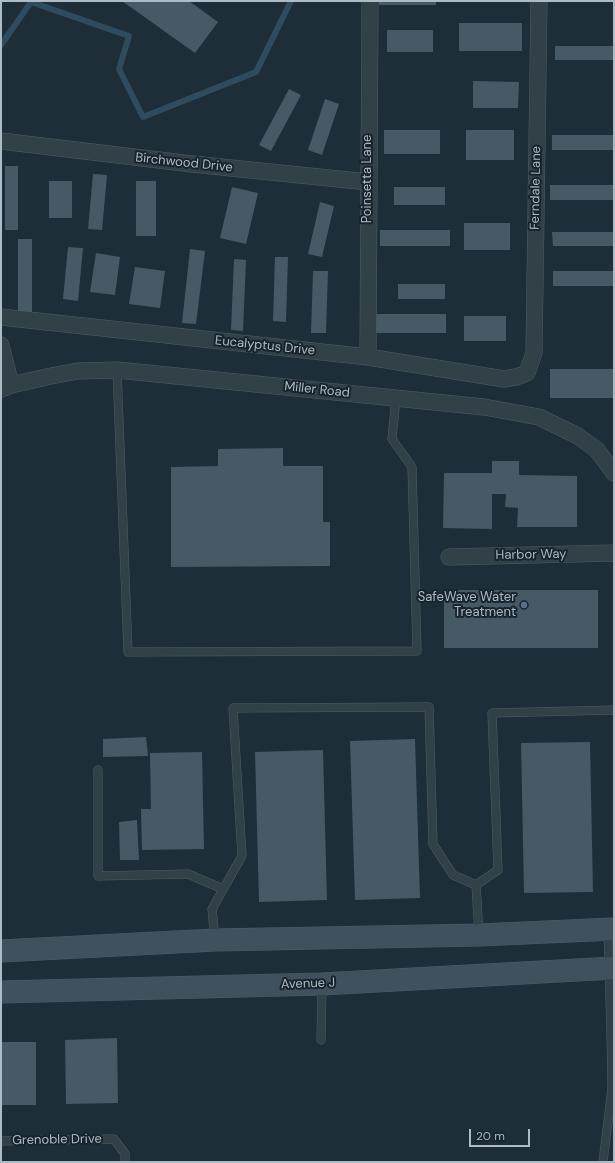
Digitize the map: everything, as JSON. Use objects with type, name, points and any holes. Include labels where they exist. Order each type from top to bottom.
[{"type":"street","name":"Poinsetta Lane","points":[[368,357],[370,1]]},
{"type":"street","name":"Ferndale Lane","points":[[527,373],[534,353],[539,1]]},
{"type":"street","name":"Birchwood Drive","points":[[1,141],[192,164],[368,182]]},
{"type":"street","name":"Eucalyptus Drive","points":[[1,317],[368,357],[504,379],[527,373]]},
{"type":"street","points":[[1,345],[6,387]]},
{"type":"street","name":"Miller Road","points":[[6,387],[78,371],[117,370],[484,406],[539,417],[578,436],[597,450],[614,473]]},
{"type":"street","name":"Harbor Way","points":[[449,557],[614,553]]},
{"type":"street","points":[[1,950],[215,940],[479,935],[611,929]]},
{"type":"street","name":"Avenue J","points":[[1,992],[322,984],[611,968]]},
{"type":"lane","points":[[117,370],[128,652],[417,651],[412,467],[392,439],[396,398]]},
{"type":"lane","points":[[215,940],[212,909],[242,856],[233,708],[429,707],[433,844],[453,875],[476,884]]},
{"type":"lane","points":[[476,884],[498,870],[492,714],[614,710]]},
{"type":"lane","points":[[98,770],[98,876],[188,874],[223,889]]},
{"type":"lane","points":[[476,884],[479,935]]},
{"type":"lane","points":[[603,1162],[612,1088],[611,929]]},
{"type":"lane","points":[[321,1040],[322,984]]},
{"type":"lane","name":"Grenoble Drive","points":[[1,1142],[114,1139],[125,1154],[125,1162]]},
{"type":"building","points":[[122,1],[189,1],[218,22],[195,53]]},
{"type":"building","points":[[379,1],[436,1],[436,5],[379,5]]},
{"type":"building","points":[[459,23],[522,23],[522,51],[459,51]]},
{"type":"building","points":[[387,30],[433,30],[433,52],[387,52]]},
{"type":"building","points":[[555,46],[614,46],[614,60],[555,60]]},
{"type":"building","points":[[473,81],[519,82],[518,108],[473,108]]},
{"type":"building","points":[[289,89],[301,95],[271,151],[259,145]]},
{"type":"building","points":[[325,99],[339,104],[322,155],[308,150]]},
{"type":"building","points":[[384,130],[440,130],[440,154],[384,154]]},
{"type":"building","points":[[466,130],[514,130],[514,160],[466,160]]},
{"type":"building","points":[[552,135],[614,135],[614,150],[552,150]]},
{"type":"building","points":[[5,166],[18,166],[18,230],[5,230]]},
{"type":"building","points":[[93,174],[107,175],[102,230],[88,229]]},
{"type":"building","points":[[49,181],[72,181],[72,218],[49,218]]},
{"type":"building","points":[[136,181],[156,181],[156,236],[136,236]]},
{"type":"building","points":[[550,185],[614,185],[614,200],[550,200]]},
{"type":"building","points":[[232,187],[258,193],[246,244],[220,238]]},
{"type":"building","points":[[394,187],[445,187],[445,205],[394,205]]},
{"type":"building","points":[[320,202],[334,206],[322,257],[308,254]]},
{"type":"building","points":[[464,223],[510,223],[510,250],[464,250]]},
{"type":"building","points":[[380,230],[450,230],[450,246],[380,246]]},
{"type":"building","points":[[552,232],[614,232],[614,246],[553,246]]},
{"type":"building","points":[[18,239],[32,239],[32,313],[18,313]]},
{"type":"building","points":[[68,247],[83,248],[78,301],[63,299]]},
{"type":"building","points":[[190,249],[205,251],[196,324],[182,323]]},
{"type":"building","points":[[96,253],[120,257],[115,295],[90,292]]},
{"type":"building","points":[[275,257],[288,257],[286,322],[273,321]]},
{"type":"building","points":[[234,259],[246,260],[243,331],[231,330]]},
{"type":"building","points":[[135,267],[165,271],[160,308],[129,304]]},
{"type":"building","points":[[313,271],[328,271],[326,333],[311,333]]},
{"type":"building","points":[[553,271],[614,271],[614,286],[553,286]]},
{"type":"building","points":[[398,284],[445,284],[445,299],[398,299]]},
{"type":"building","points":[[373,314],[446,314],[446,333],[373,333]]},
{"type":"building","points":[[464,316],[506,316],[506,341],[464,341]]},
{"type":"building","points":[[550,369],[614,369],[614,398],[550,398]]},
{"type":"building","points":[[283,448],[283,466],[323,466],[323,522],[330,522],[330,566],[171,567],[171,467],[218,466],[218,449]]},
{"type":"building","points":[[492,461],[519,461],[519,475],[577,476],[577,527],[517,527],[518,508],[505,507],[506,494],[492,494],[492,529],[443,528],[444,473],[492,473]]},
{"type":"building","points":[[444,590],[598,590],[598,648],[444,648]]},
{"type":"building","points":[[146,737],[148,756],[103,757],[103,739]]},
{"type":"building","points":[[415,739],[420,898],[355,900],[350,741]]},
{"type":"building","points":[[590,742],[593,892],[524,893],[521,743]]},
{"type":"building","points":[[323,750],[327,900],[259,902],[255,752]]},
{"type":"building","points":[[202,752],[204,849],[142,850],[141,809],[151,809],[150,753]]},
{"type":"building","points":[[137,820],[139,860],[120,860],[119,822]]},
{"type":"building","points":[[117,1038],[118,1103],[66,1104],[65,1040]]},
{"type":"building","points":[[1,1042],[36,1042],[36,1105],[1,1105]]},
{"type":"waterway","points":[[1,45],[31,2],[129,36],[119,69],[143,117],[256,72],[291,1]]},
{"type":"place","name":"SafeWave Water Treatment","points":[[524,605]]}]
